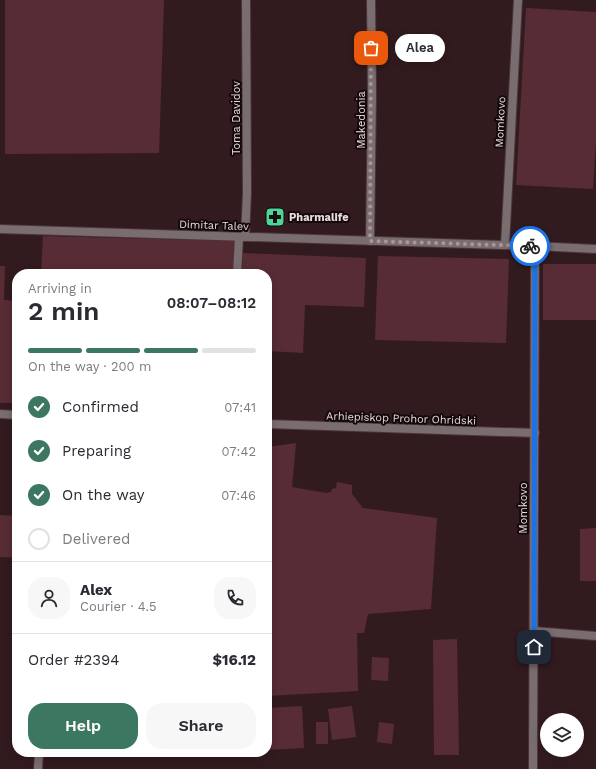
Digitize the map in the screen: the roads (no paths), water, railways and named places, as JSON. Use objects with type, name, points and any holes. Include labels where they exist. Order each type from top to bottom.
[{"type":"street","name":"Toma Davidov","points":[[239,269],[247,193],[246,0]]},
{"type":"street","name":"Makedonia","points":[[370,241],[372,95],[371,0]]},
{"type":"street","name":"Momkovo","points":[[505,245],[518,0]]},
{"type":"street","name":"Dimitar Talev","points":[[0,229],[535,246],[596,250]]},
{"type":"street","name":"Momkovo","points":[[533,769],[535,246]]},
{"type":"street","points":[[0,414],[12,415]]},
{"type":"street","name":"Arhiepiskop Prohor Ohridski","points":[[272,424],[535,433]]},
{"type":"street","points":[[534,631],[596,636]]},
{"type":"street","points":[[38,769],[39,757]]},
{"type":"place","name":"Alea","points":[[371,48]]},
{"type":"place","name":"Pharmalife","points":[[275,217]]}]
